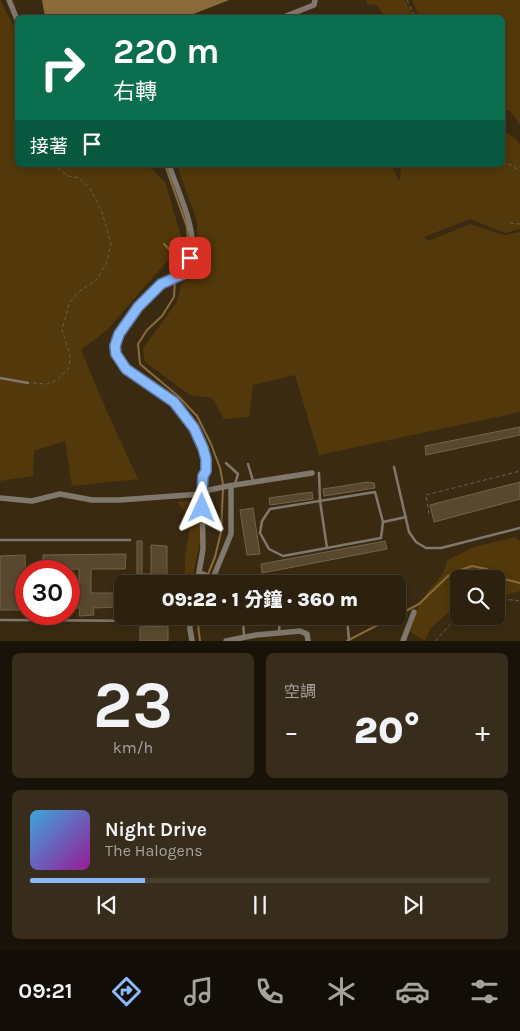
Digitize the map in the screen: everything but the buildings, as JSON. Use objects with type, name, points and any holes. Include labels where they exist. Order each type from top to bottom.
[{"type":"street","points":[[9,0],[15,15]]},
{"type":"street","points":[[288,15],[314,4],[315,0]]},
{"type":"street","points":[[170,167],[187,218],[192,240],[190,271],[161,284],[138,307],[119,334],[115,346],[116,354],[126,369],[174,402],[194,428],[203,448],[206,459],[206,471],[203,476],[203,549],[200,573],[213,578],[231,534],[231,486]]},
{"type":"street","points":[[0,498],[32,501],[60,494],[92,500],[202,494],[209,490],[312,473]]},
{"type":"street","points":[[403,641],[414,612]]},
{"type":"street","points":[[190,625],[192,641]]},
{"type":"street","points":[[226,641],[244,637],[300,632],[307,634],[308,641]]},
{"type":"lane","points":[[0,378],[28,383]]},
{"type":"lane","points":[[226,463],[238,474],[231,486]]},
{"type":"lane","points":[[248,464],[253,483]]},
{"type":"lane","points":[[394,467],[409,532],[416,542],[426,548],[441,548],[520,528]]},
{"type":"lane","points":[[319,473],[320,501],[327,548]]},
{"type":"lane","points":[[375,492],[383,522],[381,538],[283,556],[269,549],[260,533],[262,521],[270,509],[375,492]]},
{"type":"lane","points":[[383,522],[406,517]]},
{"type":"lane","points":[[0,540],[130,540]]},
{"type":"lane","points":[[0,620],[114,621]]},
{"type":"lane","points":[[243,625],[244,637]]},
{"type":"lane","points":[[279,634],[280,625]]},
{"type":"lane","points":[[348,625],[349,639]]},
{"type":"path","points":[[407,0],[414,15]]},
{"type":"path","points":[[505,164],[520,171]]},
{"type":"path","points":[[28,383],[47,384],[57,380],[69,368],[70,356],[62,330],[69,304],[77,293],[97,279],[107,262],[111,244],[101,209],[90,189],[79,178],[68,176],[57,167]]},
{"type":"path","points":[[510,223],[520,224]]},
{"type":"path","points":[[429,514],[426,495],[520,471]]},
{"type":"path","points":[[505,599],[520,601]]},
{"type":"path","points":[[435,641],[450,625]]},
{"type":"shaded area","points":[[0,0],[15,28],[15,167],[149,167],[165,182],[183,243],[107,330],[81,350],[138,479],[72,486],[65,441],[34,451],[33,476],[0,481]]},
{"type":"shaded area","points":[[42,0],[229,0],[191,15],[45,15]]},
{"type":"shaded area","points":[[366,0],[405,0],[414,15],[383,15],[377,5],[367,4]]},
{"type":"shaded area","points":[[412,0],[520,0],[520,125],[509,110],[505,111],[505,15],[418,15]]},
{"type":"shaded area","points":[[505,132],[515,138],[520,144],[520,229],[505,233],[470,219],[424,237],[428,241],[470,224],[504,235],[520,232],[520,412],[319,455],[295,375],[253,385],[249,417],[224,419],[212,398],[190,395],[145,362],[143,348],[177,302],[181,284],[198,272],[197,221],[178,167],[391,167],[398,180],[400,180],[401,167],[505,167]]},
{"type":"shaded area","points":[[194,501],[201,519],[200,541],[193,575],[185,575],[185,557],[191,520],[177,502]]},
{"type":"shaded area","points":[[515,537],[520,541],[520,591],[505,595],[505,570],[450,570],[450,611],[431,628],[425,641],[410,632],[417,609],[427,592],[442,575],[448,560],[474,547]]},
{"type":"waterway","points":[[166,167],[187,227],[186,252],[176,275]]},
{"type":"waterway","points":[[164,244],[181,261]]},
{"type":"waterway","points":[[175,279],[174,297],[162,316],[147,330],[138,344],[140,364],[178,396],[197,416],[211,444],[220,468],[223,484]]},
{"type":"waterway","points":[[208,575],[215,557],[221,532],[223,489]]},
{"type":"waterway","points":[[406,611],[419,604],[448,576],[472,566],[487,569],[500,578],[520,583]]},
{"type":"waterway","points":[[198,625],[200,641]]},
{"type":"waterway","points":[[347,641],[378,625]]},
{"type":"route","points":[[190,258],[190,271],[161,284],[138,307],[116,338],[115,346],[116,354],[126,369],[158,393],[174,402],[194,428],[206,459],[206,471],[203,476],[202,508]]}]
